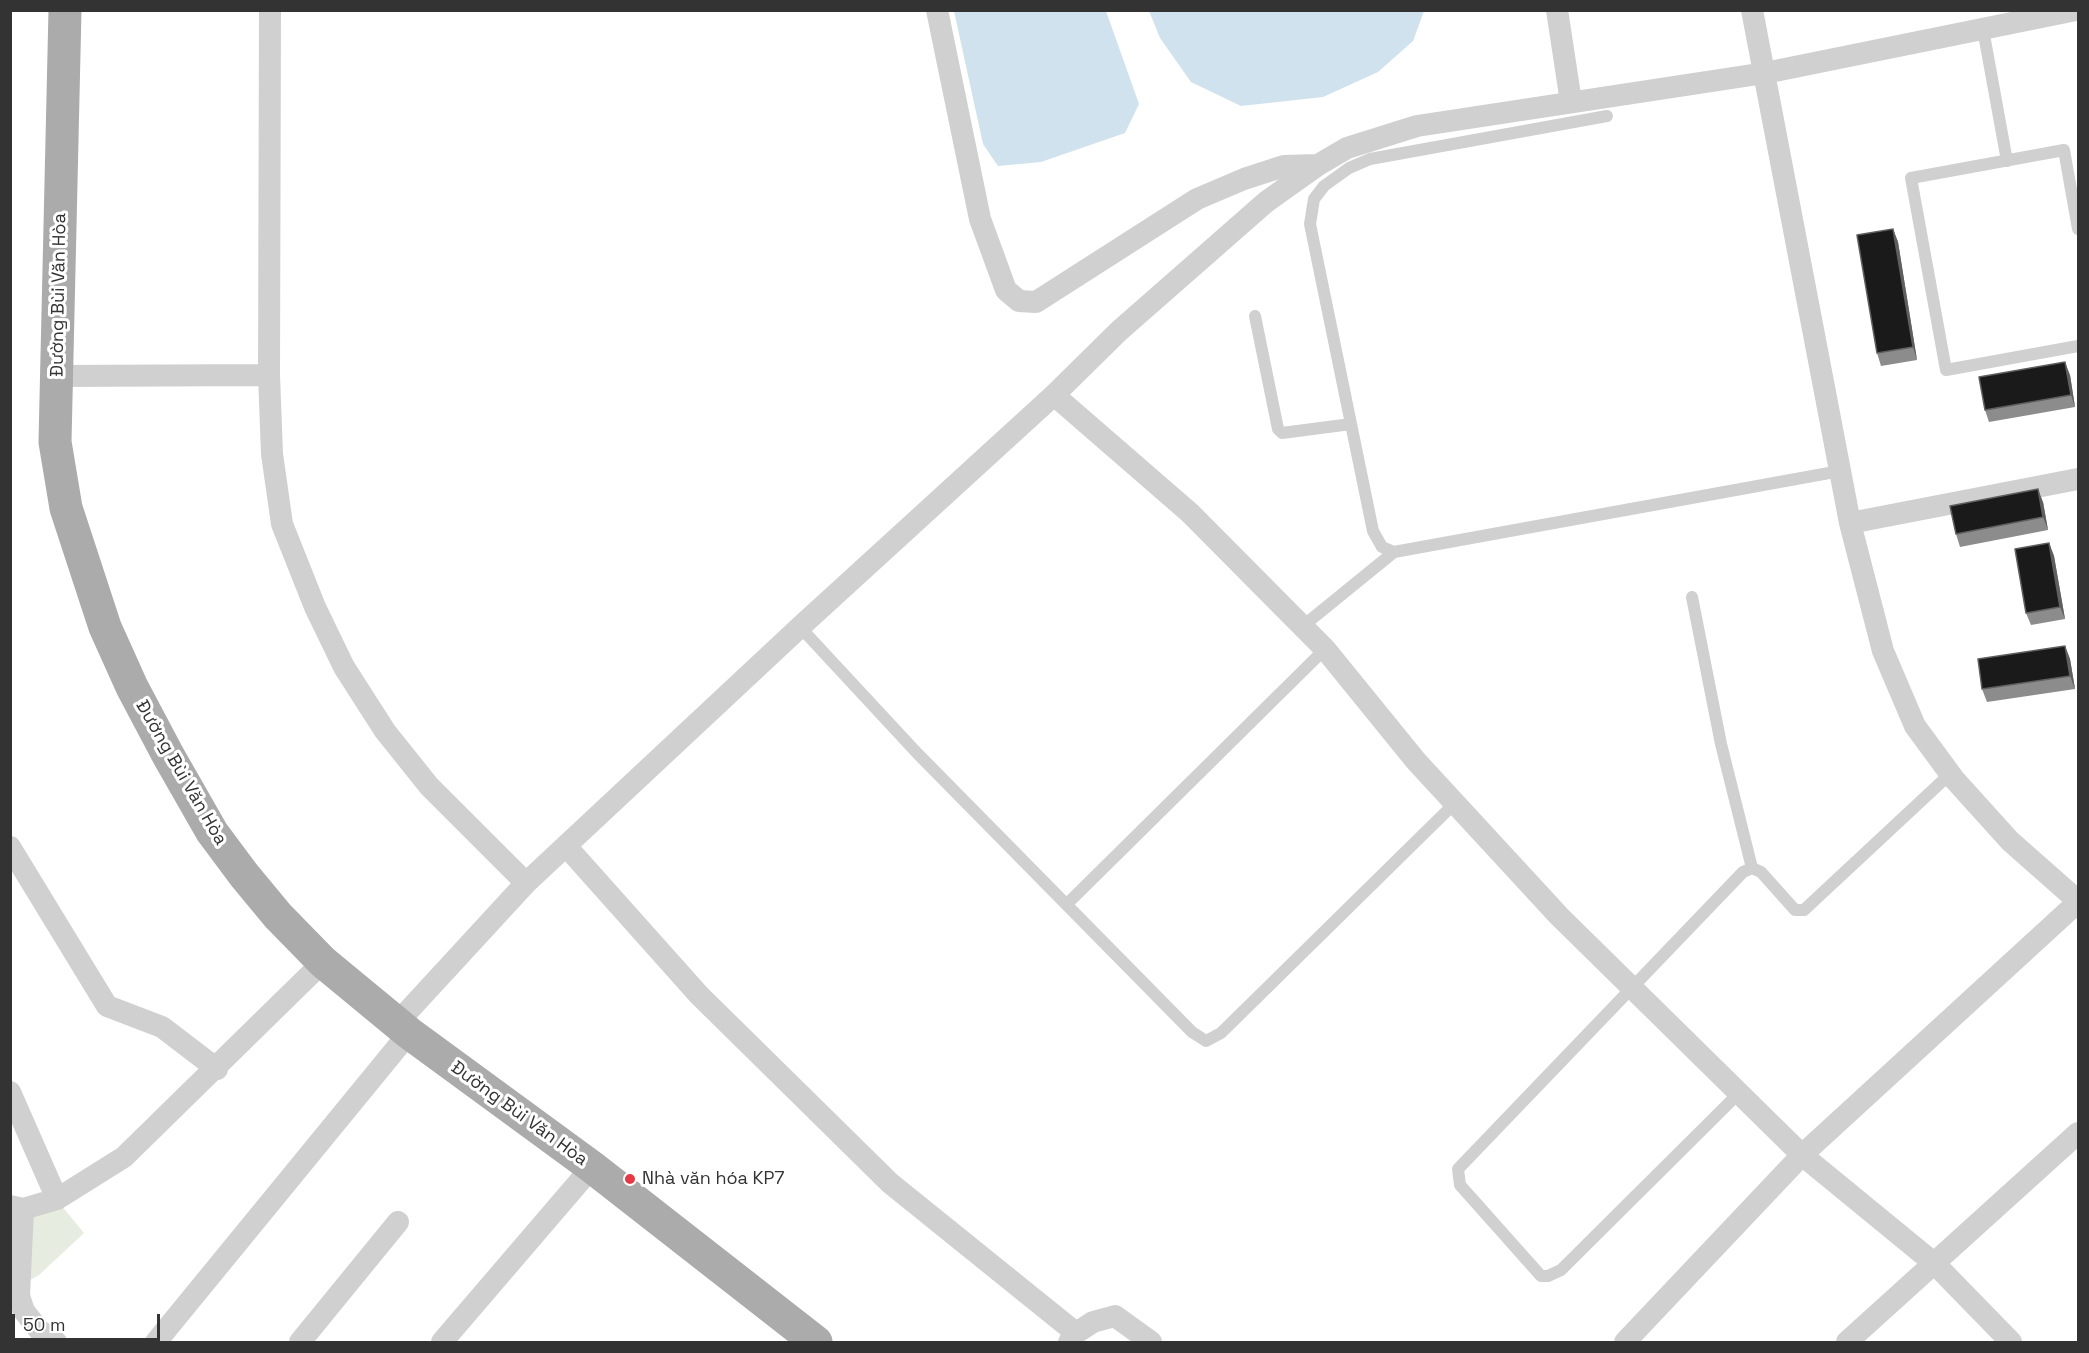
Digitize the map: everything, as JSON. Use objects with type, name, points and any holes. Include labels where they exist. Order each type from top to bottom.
[{"type":"main road","name":"Đường Bùi Văn Hòa","points":[[66,10],[55,442],[66,508],[105,627],[132,687],[212,832],[278,916],[323,962],[403,1028],[592,1167],[816,1342]]},
{"type":"street","points":[[270,10],[269,375],[272,454],[282,524],[315,606],[344,667],[385,731],[429,786],[526,883]]},
{"type":"street","points":[[937,10],[980,219],[1006,290],[1019,301],[1036,302],[1197,199],[1244,179],[1284,166],[1318,165]]},
{"type":"street","points":[[1557,10],[1571,102]]},
{"type":"street","points":[[1625,1342],[1802,1155],[2079,902],[2010,841],[1950,774],[1915,726],[1883,651],[1850,523],[1752,10]]},
{"type":"street","points":[[156,1342],[403,1028],[526,883],[800,627],[1054,395],[1119,331],[1240,225],[1318,165],[1347,148],[1417,126],[1765,73],[2076,10]]},
{"type":"street","points":[[57,376],[269,375]]},
{"type":"street","points":[[1054,395],[1190,513],[1303,626],[1325,649],[1416,762],[1559,916],[1802,1155],[1935,1264],[2011,1342]]},
{"type":"street","points":[[1850,523],[2079,479]]},
{"type":"street","points":[[566,846],[699,995],[890,1183],[1073,1338],[1093,1322],[1115,1316],[1152,1342]]},
{"type":"street","points":[[10,847],[107,1006],[162,1027],[217,1069]]},
{"type":"street","points":[[41,1338],[24,1311],[15,1283],[16,1207],[57,1199],[124,1158],[217,1069],[323,962]]},
{"type":"street","points":[[10,1092],[57,1199]]},
{"type":"street","points":[[1847,1342],[2079,1133]]},
{"type":"street","points":[[442,1342],[592,1167]]},
{"type":"street","points":[[300,1342],[398,1222]]},
{"type":"lane","points":[[1983,29],[2007,161]]},
{"type":"lane","points":[[1394,552],[1382,547],[1373,531],[1310,224],[1314,200],[1324,186],[1349,168],[1370,159],[1607,116]]},
{"type":"lane","points":[[2079,229],[2064,150],[1911,178],[1946,370],[2079,346]]},
{"type":"lane","points":[[1255,316],[1278,429],[1282,434],[1351,424]]},
{"type":"lane","points":[[1303,626],[1394,552],[1840,471]]},
{"type":"lane","points":[[1692,597],[1721,744],[1752,868],[1761,873],[1795,910],[1804,910],[1950,774]]},
{"type":"lane","points":[[800,627],[917,753],[1192,1032],[1206,1041],[1221,1033],[1455,803]]},
{"type":"lane","points":[[1067,904],[1325,649]]},
{"type":"lane","points":[[1739,1093],[1561,1269],[1548,1276],[1541,1276],[1460,1185],[1458,1169],[1743,872],[1752,868]]},
{"type":"shaded area","points":[[61,1205],[84,1233],[39,1275],[12,1290],[18,1315],[11,1315],[10,1213]]},
{"type":"water","points":[[954,11],[1106,11],[1139,104],[1125,133],[1041,162],[998,166],[983,144]]},
{"type":"water","points":[[1149,11],[1424,11],[1413,41],[1378,72],[1323,97],[1241,106],[1191,82],[1160,38]]},
{"type":"building","points":[[1893,229],[1913,347],[1877,353],[1857,235]]},
{"type":"building","points":[[2065,362],[2071,395],[1985,410],[1979,377]]},
{"type":"building","points":[[2038,489],[2043,517],[1956,534],[1950,506]]},
{"type":"building","points":[[2049,543],[2060,607],[2026,613],[2015,549]]},
{"type":"building","points":[[2065,646],[2070,676],[1982,689],[1978,659]]},
{"type":"place","name":"Nhà văn hóa KP7","points":[[630,1179]]}]
